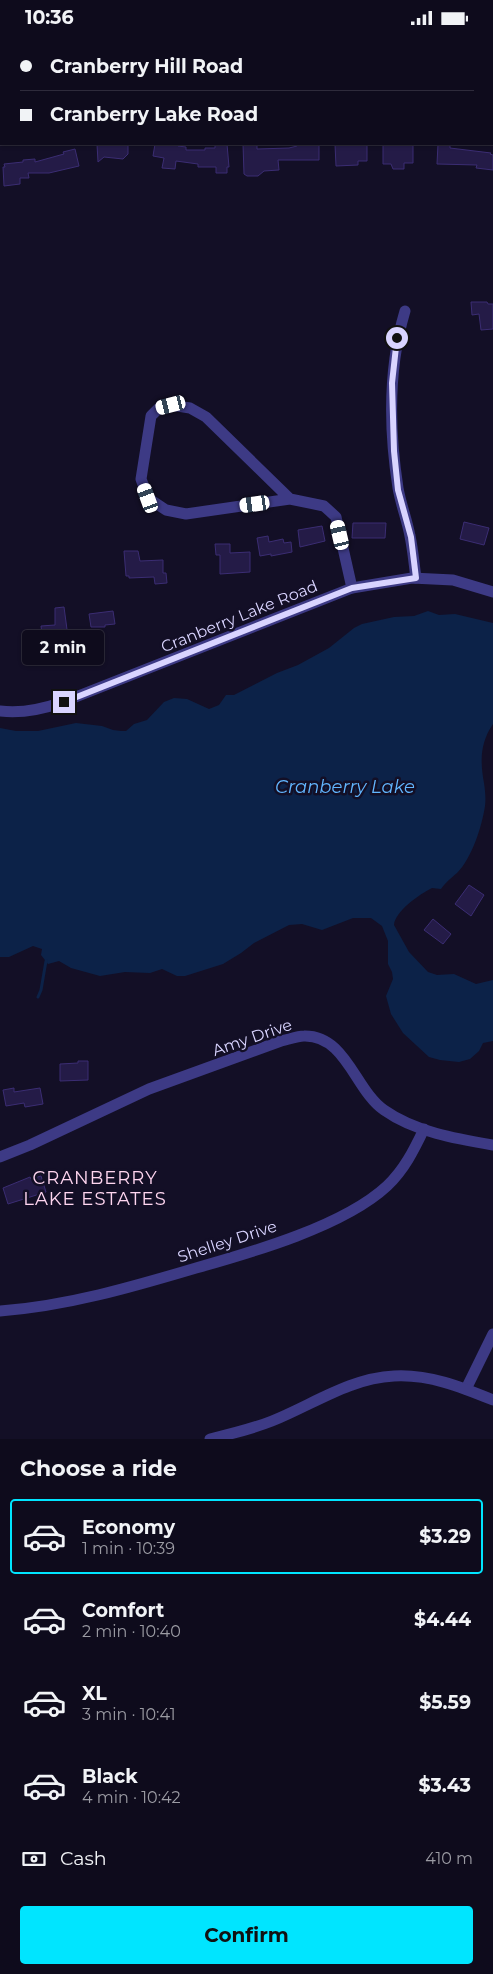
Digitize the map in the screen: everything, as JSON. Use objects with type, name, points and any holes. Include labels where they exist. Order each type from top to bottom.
[{"type":"street","points":[[405,311],[397,338],[392,383],[394,451],[398,490],[411,537],[416,578]]},
{"type":"street","points":[[290,499],[206,417],[190,408],[171,405],[159,408],[151,416],[141,479],[148,498],[166,511],[186,514],[290,499],[324,506],[336,517],[352,588]]},
{"type":"street","name":"Cranberry Lake Road","points":[[0,711],[24,712],[64,702],[352,588],[416,578],[453,580],[493,593]]},
{"type":"street","name":"Amy Drive","points":[[0,1157],[30,1145],[149,1089],[281,1041],[303,1036],[330,1042],[342,1056],[366,1093],[382,1109],[398,1119],[434,1133],[493,1145]]},
{"type":"street","name":"Shelley Drive","points":[[0,1311],[30,1309],[76,1300],[169,1276],[267,1246],[334,1220],[387,1186],[407,1162],[424,1129]]},
{"type":"street","points":[[466,1389],[493,1334]]},
{"type":"street","points":[[210,1439],[273,1421],[324,1396],[373,1379],[393,1376],[431,1379],[466,1389],[493,1400]]},
{"type":"water","name":"Cranberry Lake","points":[[428,611],[439,615],[455,614],[493,623],[493,724],[483,745],[482,752],[485,806],[476,841],[462,867],[441,889],[432,888],[409,903],[399,914],[394,925],[409,952],[428,972],[437,975],[454,974],[476,984],[493,980],[493,1041],[483,1043],[479,1051],[470,1059],[459,1062],[429,1057],[403,1033],[391,1014],[386,996],[393,979],[388,964],[388,941],[382,926],[371,918],[353,918],[322,930],[302,924],[289,925],[254,943],[223,964],[185,976],[177,976],[162,969],[150,973],[125,972],[100,976],[71,968],[59,961],[48,964],[41,955],[42,949],[33,946],[9,957],[0,957],[0,728],[16,731],[38,731],[76,723],[126,731],[134,724],[147,720],[164,702],[174,698],[187,699],[209,709],[219,705],[226,695],[234,695],[329,648],[362,624],[394,617],[414,616]]},
{"type":"building","points":[[97,145],[128,145],[128,154],[123,159],[104,157],[98,162]]},
{"type":"building","points":[[155,145],[178,145],[186,147],[186,150],[205,150],[205,148],[215,148],[215,145],[227,145],[229,167],[227,167],[227,173],[216,173],[216,167],[198,167],[198,164],[176,161],[175,169],[162,168],[164,158],[153,156]]},
{"type":"building","points":[[243,145],[257,145],[257,149],[319,145],[319,160],[278,160],[279,170],[264,171],[258,176],[247,176],[244,174]]},
{"type":"building","points":[[335,145],[367,145],[367,161],[358,161],[358,165],[336,166]]},
{"type":"building","points":[[383,145],[413,145],[413,163],[404,163],[404,169],[393,169],[391,164],[383,164]]},
{"type":"building","points":[[438,145],[450,145],[450,148],[491,153],[493,155],[493,170],[476,168],[477,165],[437,164]]},
{"type":"building","points":[[75,149],[79,166],[49,173],[28,173],[29,178],[20,178],[20,184],[4,186],[4,164],[35,159],[35,162]]},
{"type":"building","points":[[471,302],[493,304],[493,329],[481,330],[479,314],[472,315]]},
{"type":"building","points":[[464,522],[489,528],[484,545],[460,539]]},
{"type":"building","points":[[353,523],[386,523],[385,538],[352,538]]},
{"type":"building","points":[[322,526],[325,541],[300,547],[298,530]]},
{"type":"building","points":[[268,536],[269,542],[283,539],[284,543],[291,542],[292,552],[260,556],[257,538]]},
{"type":"building","points":[[215,544],[230,544],[230,553],[250,552],[250,572],[220,574],[220,555],[216,555]]},
{"type":"building","points":[[124,551],[138,551],[140,561],[163,560],[163,573],[166,573],[167,583],[155,584],[154,577],[129,578],[129,576],[126,576]]},
{"type":"building","points":[[64,607],[68,637],[66,637],[67,646],[56,647],[56,652],[48,652],[49,658],[41,659],[38,634],[42,634],[41,626],[55,625],[55,608]]},
{"type":"building","points":[[113,611],[115,624],[105,625],[105,627],[91,627],[89,614]]},
{"type":"building","points":[[469,885],[484,895],[471,916],[455,904]]},
{"type":"building","points":[[433,919],[451,934],[443,944],[424,930]]},
{"type":"building","points":[[78,1061],[88,1061],[88,1080],[60,1081],[60,1064],[78,1063]]},
{"type":"building","points":[[14,1088],[14,1092],[40,1088],[43,1104],[25,1107],[24,1103],[6,1106],[3,1090]]},
{"type":"building","points":[[41,1176],[46,1192],[8,1204],[3,1188],[30,1177],[31,1179]]},
{"type":"waterway","points":[[38,997],[46,961]]},
{"type":"district","name":"CRANBERRY LAKE ESTATES","points":[[95,1188]]},
{"type":"route","points":[[64,702],[352,588],[416,578],[411,537],[398,490],[394,451],[392,383],[397,338]]}]
